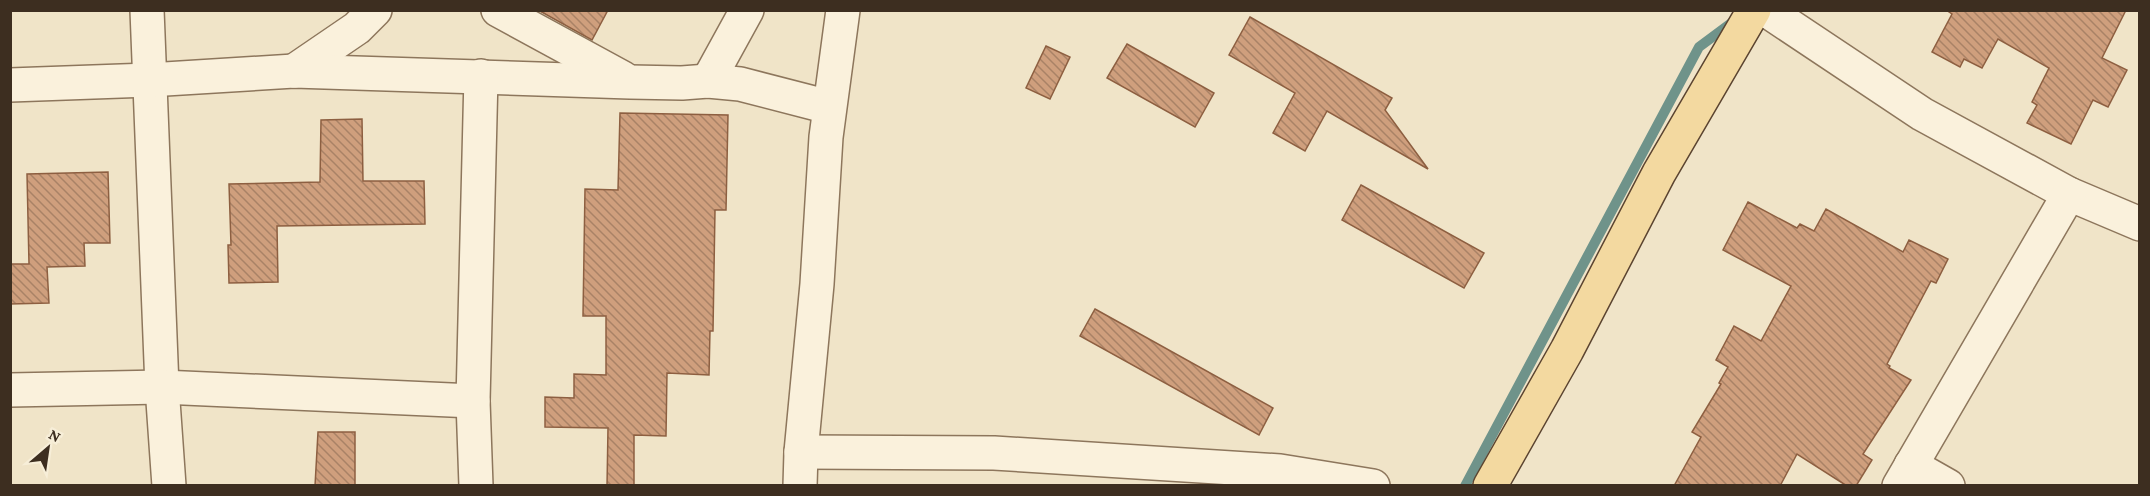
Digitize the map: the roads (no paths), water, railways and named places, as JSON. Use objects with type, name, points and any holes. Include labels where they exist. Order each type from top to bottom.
[{"type":"main road","points":[[1490,486],[1567,351],[1659,173],[1754,10]]},
{"type":"street","points":[[147,10],[162,387],[169,486]]},
{"type":"street","points":[[294,71],[357,28],[375,10]]},
{"type":"street","points":[[498,10],[630,82]]},
{"type":"street","points":[[708,81],[747,10]]},
{"type":"street","points":[[800,486],[801,452],[817,284],[825,137],[843,10]]},
{"type":"street","points":[[1766,10],[1922,114],[2069,194],[2139,224]]},
{"type":"street","points":[[10,85],[149,80],[294,71],[630,82],[708,81],[740,84],[829,107]]},
{"type":"street","points":[[476,486],[473,401],[481,76]]},
{"type":"street","points":[[1948,486],[1905,475],[2069,194]]},
{"type":"street","points":[[10,390],[162,387],[473,401]]},
{"type":"street","points":[[801,452],[993,453],[1280,471],[1373,486]]},
{"type":"waterway","points":[[1465,486],[1699,47],[1734,21]]}]
